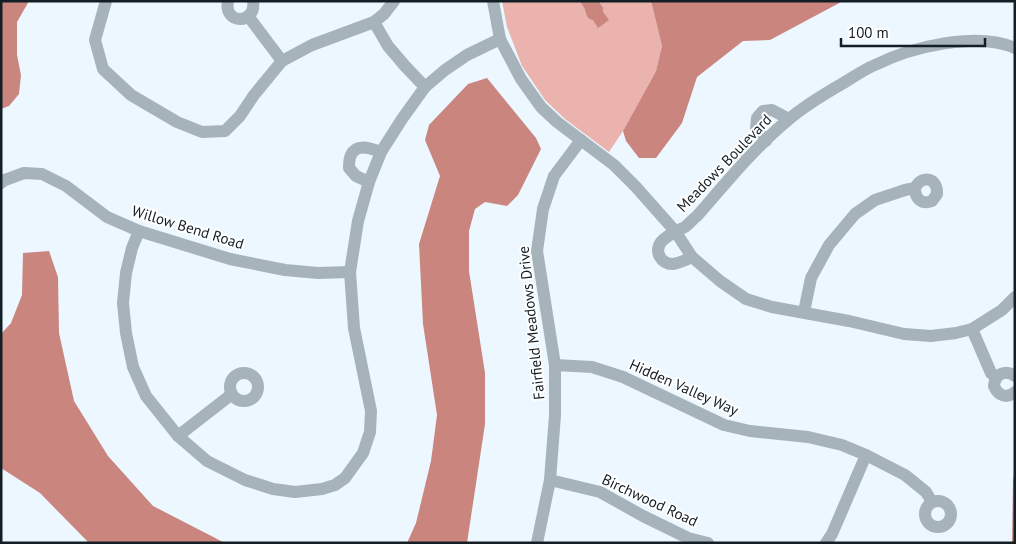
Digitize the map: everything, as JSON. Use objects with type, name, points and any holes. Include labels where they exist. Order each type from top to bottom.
[{"type":"street","points":[[106,1],[95,40],[103,68],[131,95],[177,122],[202,132],[225,131],[240,116],[254,95],[282,61],[312,45],[374,22],[384,14],[394,1]]},
{"type":"street","points":[[228,1],[228,10],[232,17],[240,19],[248,16],[253,10],[253,1]]},
{"type":"street","name":"Meadows Boulevard","points":[[493,1],[500,39],[521,79],[541,107],[557,122],[619,170],[675,231],[692,257],[720,281],[746,299],[772,307],[849,320],[904,334],[931,336],[972,329],[1002,310],[1015,297]]},
{"type":"street","points":[[248,16],[282,61]]},
{"type":"street","points":[[374,22],[388,46],[426,87]]},
{"type":"street","points":[[138,231],[126,272],[123,304],[126,333],[133,367],[146,396],[178,436],[207,461],[245,480],[273,489],[295,492],[322,489],[335,485],[346,478],[363,453],[370,432],[371,411],[354,328],[350,272],[358,221],[369,182],[382,152],[402,119],[426,87],[445,70],[467,55],[500,39]]},
{"type":"street","name":"Meadows Boulevard","points":[[675,231],[686,226],[789,118],[875,64],[910,51],[965,40],[1007,44],[1015,48]]},
{"type":"street","points":[[766,141],[756,129],[757,118],[763,111],[772,110],[789,118]]},
{"type":"street","name":"Fairfield Meadows Drive","points":[[537,543],[550,480],[555,415],[555,365],[537,251],[543,209],[554,176],[581,140]]},
{"type":"street","points":[[369,182],[356,176],[349,168],[350,155],[356,150],[367,147],[382,152]]},
{"type":"street","name":"Willow Bend Road","points":[[1,183],[24,173],[42,174],[66,186],[107,217],[138,231],[248,263],[285,270],[318,273],[350,272]]},
{"type":"street","points":[[804,312],[811,278],[829,245],[855,214],[875,200],[915,188]]},
{"type":"street","points":[[675,231],[661,242],[658,254],[661,260],[673,264],[692,257]]},
{"type":"street","points":[[972,329],[991,373],[996,377]]},
{"type":"street","name":"Hidden Valley Way","points":[[555,365],[592,368],[623,377],[724,425],[750,431],[808,437],[842,445],[905,475],[926,492],[932,502]]},
{"type":"street","points":[[1015,376],[1009,372],[1004,372],[996,377],[994,386],[999,394],[1004,396],[1015,392]]},
{"type":"street","points":[[178,436],[232,394]]},
{"type":"street","points":[[826,543],[832,534],[866,455]]},
{"type":"street","name":"Birchwood Road","points":[[550,480],[600,492],[688,538],[708,543]]},
{"type":"shaded area","points":[[1,1],[29,1],[17,22],[17,55],[21,75],[19,94],[9,106],[1,109]]},
{"type":"shaded area","points":[[502,1],[651,1],[662,46],[656,71],[623,131],[609,152],[565,119],[545,100],[522,66],[507,27]]},
{"type":"shaded area","points":[[580,1],[599,2],[609,20],[598,28],[586,13]]},
{"type":"shaded area","points":[[651,1],[843,1],[770,40],[743,41],[697,77],[682,123],[656,158],[639,158],[626,141],[623,131],[656,71],[662,46]]},
{"type":"shaded area","points":[[487,78],[536,138],[541,149],[518,195],[507,206],[485,202],[475,209],[469,231],[469,271],[485,373],[485,424],[467,543],[407,543],[416,523],[431,461],[437,415],[423,324],[419,244],[440,176],[425,140],[429,125],[468,84]]},
{"type":"shaded area","points":[[49,251],[58,277],[59,333],[74,401],[108,456],[153,506],[225,543],[89,543],[40,493],[1,468],[1,334],[11,323],[22,295],[23,253]]},
{"type":"shaded area","points":[[1015,471],[1015,543],[1012,543],[1013,480]]}]
